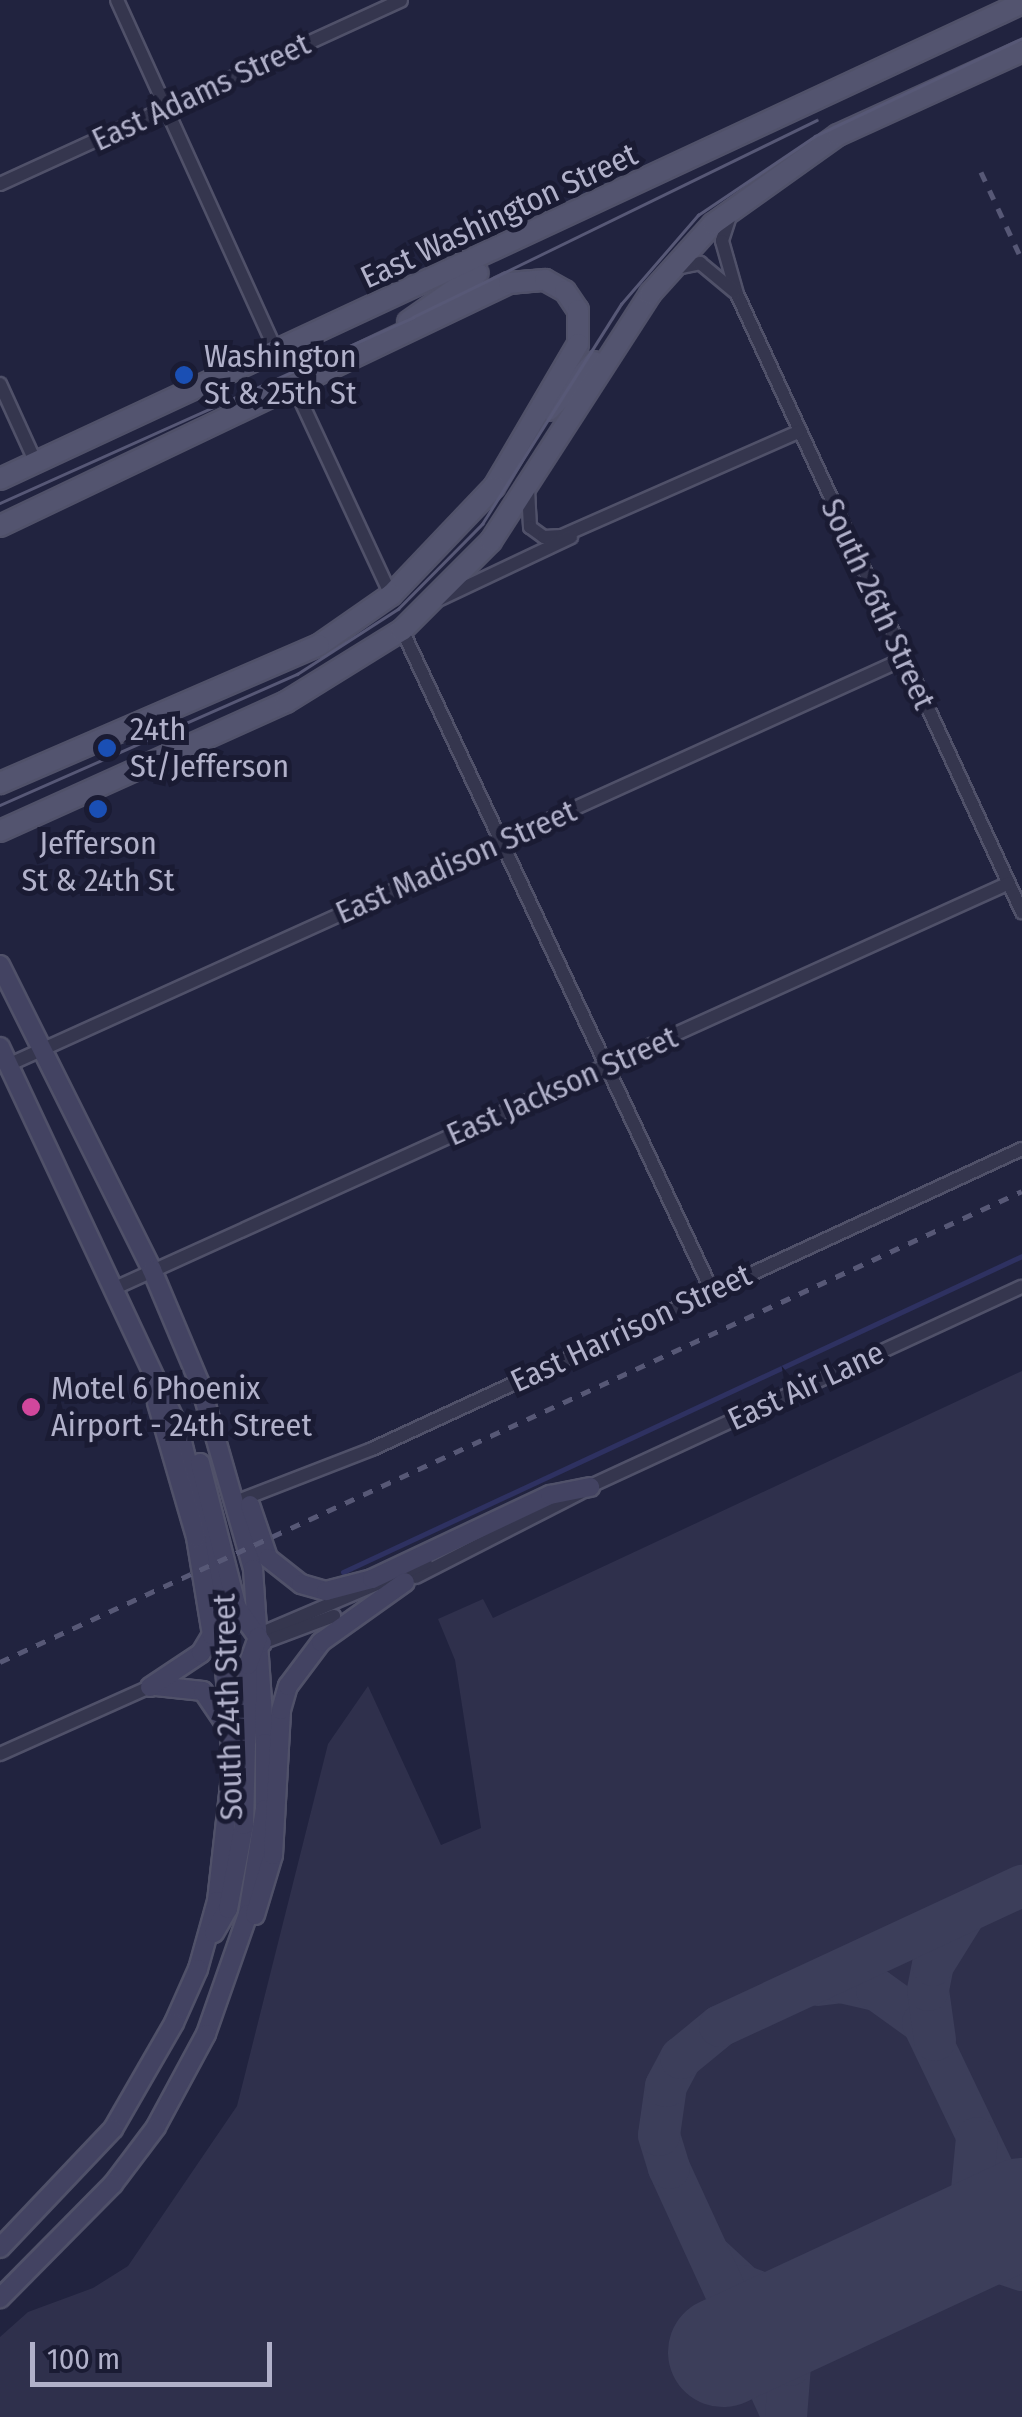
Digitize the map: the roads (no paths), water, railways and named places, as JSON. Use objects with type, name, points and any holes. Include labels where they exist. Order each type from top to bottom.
[{"type":"main road","name":"East Washington Street","points":[[0,479],[1022,4]]},
{"type":"main road","points":[[0,783],[320,645],[391,595],[494,487],[529,428],[591,366],[643,288],[668,271],[734,205],[810,151],[1022,50]]},
{"type":"main road","points":[[392,338],[443,293],[580,225],[624,192]]},
{"type":"main road","points":[[0,831],[286,702],[402,630],[437,600],[528,488],[668,271]]},
{"type":"main road","name":"East Washington Street","points":[[0,526],[521,279],[546,280],[571,298],[580,320],[578,344],[529,428]]},
{"type":"main road","points":[[0,966],[152,1270],[268,1558],[301,1584],[326,1590],[372,1579],[550,1495],[590,1487]]},
{"type":"main road","name":"South 24th Street","points":[[0,2248],[113,2128],[153,2066],[206,1947],[223,1860],[230,1732],[215,1564],[179,1430],[4,1056]]},
{"type":"main road","points":[[150,1687],[201,1653],[212,1636],[196,1537],[152,1378]]},
{"type":"main road","points":[[179,1430],[192,1444],[215,1506],[237,1608],[260,1638],[248,1665],[248,1790],[236,1877],[228,1910],[206,1947]]},
{"type":"main road","name":"South 24th Street","points":[[0,2298],[113,2184],[156,2127],[206,2034],[242,1943],[264,1809],[260,1638],[243,1500]]},
{"type":"main road","points":[[242,1943],[268,1882],[288,1686],[321,1642],[405,1582]]},
{"type":"main road","points":[[150,1687],[203,1691],[230,1732]]},
{"type":"street","points":[[117,0],[277,352]]},
{"type":"street","name":"East Adams Street","points":[[0,184],[401,0]]},
{"type":"street","name":"South 26th Street","points":[[734,205],[722,241],[737,294],[1022,912]]},
{"type":"street","name":"South 26th Street","points":[[668,271],[700,263],[737,294]]},
{"type":"street","points":[[0,384],[36,463]]},
{"type":"street","points":[[293,384],[391,595]]},
{"type":"street","points":[[437,600],[798,432]]},
{"type":"street","points":[[528,488],[526,518],[535,532],[551,538],[582,530]]},
{"type":"street","points":[[402,630],[504,840],[712,1290]]},
{"type":"street","name":"East Madison Street","points":[[4,1056],[42,1050],[904,659]]},
{"type":"street","name":"East Jackson Street","points":[[115,1288],[1009,883]]},
{"type":"street","name":"East Harrison Street","points":[[243,1500],[372,1449],[1022,1149]]},
{"type":"street","name":"East Air Lane","points":[[260,1638],[343,1604],[1022,1286]]},
{"type":"street","name":"East Air Lane","points":[[260,1638],[405,1582],[590,1487]]},
{"type":"street","points":[[0,1754],[150,1687]]},
{"type":"waterway","points":[[343,1572],[1022,1256]]},
{"type":"tram line","points":[[0,805],[297,674],[398,609],[482,524],[621,304],[698,215],[815,136],[1022,38]]},
{"type":"tram line","points":[[0,503],[413,317],[817,120]]},
{"type":"railway","points":[[981,172],[1022,260]]},
{"type":"railway","points":[[0,1662],[1022,1191]]},
{"type":"place","name":"Washington St & 25th St","points":[[184,375]]},
{"type":"place","name":"24th St/Jefferson","points":[[107,748]]},
{"type":"place","name":"Jefferson St & 24th St","points":[[98,809]]},
{"type":"place","name":"Motel 6 Phoenix Airport - 24th Street","points":[[31,1407]]}]
